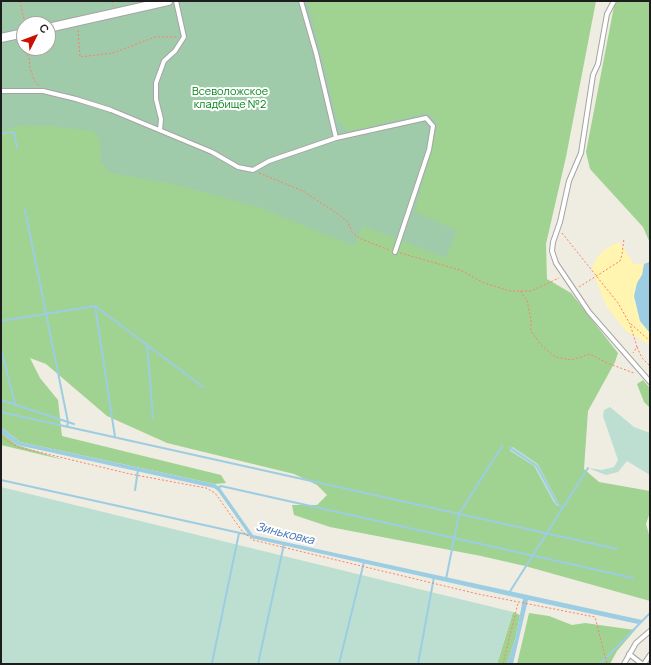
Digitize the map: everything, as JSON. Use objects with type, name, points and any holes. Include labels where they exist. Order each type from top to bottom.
[{"type":"street","points":[[56,26],[168,1]]},
{"type":"street","points":[[1,38],[16,35]]},
{"type":"lane","points":[[160,130],[161,119],[156,99],[156,83],[164,61],[175,51],[184,37],[176,1]]},
{"type":"lane","points":[[301,1],[336,138]]},
{"type":"lane","points":[[614,1],[608,14],[598,64],[593,75],[581,153],[569,181],[552,251],[564,276],[589,312],[650,382]]},
{"type":"lane","points":[[1,91],[43,91],[76,99],[111,110],[212,152],[238,167],[253,170],[269,161],[336,138],[426,118],[434,126],[429,150],[395,252]]},
{"type":"lane","points":[[624,664],[636,643],[650,631]]},
{"type":"lane","points":[[629,654],[643,664],[650,655]]},
{"type":"path","points":[[20,1],[23,16]]},
{"type":"path","points":[[77,21],[80,57],[113,53],[155,37],[184,37]]},
{"type":"path","points":[[27,56],[34,80],[43,91]]},
{"type":"path","points":[[253,170],[303,191],[348,222],[352,232],[360,238],[395,252],[460,270],[484,284],[510,291],[531,291],[564,276]]},
{"type":"path","points":[[558,229],[571,242],[575,250],[618,303],[630,324],[636,347],[642,358],[650,366]]},
{"type":"path","points":[[574,290],[620,261],[624,238]]},
{"type":"path","points":[[519,291],[527,300],[531,320],[531,331],[541,345],[555,357],[570,360],[590,354],[626,371],[645,376]]},
{"type":"path","points":[[630,324],[650,341]]},
{"type":"path","points":[[630,360],[636,347]]},
{"type":"path","points":[[1,436],[18,447],[130,474],[206,488],[215,492],[242,531],[253,540],[521,603],[595,617],[603,654],[607,664]]},
{"type":"path","points":[[503,664],[519,602]]},
{"type":"green space","name":"Всеволожское кладбище №2","points":[[1,1],[308,1],[337,118],[341,124],[349,131],[426,113],[433,117],[438,125],[415,212],[457,230],[446,258],[363,226],[354,246],[258,207],[173,184],[110,173],[101,162],[100,140],[93,131],[49,126],[23,125],[1,131]]},
{"type":"green space","points":[[201,1],[596,1],[566,157],[546,244],[547,279],[571,293],[618,353],[615,362],[588,411],[584,469],[599,482],[650,491],[650,512],[646,524],[650,538],[650,601],[525,566],[330,527],[294,515],[292,505],[317,505],[327,495],[317,485],[294,474],[167,443],[107,416],[46,364],[30,358],[40,378],[58,400],[62,436],[221,475],[226,483],[215,484],[20,442],[1,427],[1,44],[16,47],[16,56],[56,56],[56,46]]},
{"type":"green space","points":[[615,1],[650,1],[650,243],[643,227],[590,169],[586,152]]},
{"type":"green space","points":[[643,380],[650,388],[650,408],[644,402],[637,384]]},
{"type":"green space","points":[[610,407],[634,427],[650,433],[650,475],[627,461],[618,472],[606,475],[588,468],[602,470],[614,467],[618,460],[603,416],[604,410]]},
{"type":"green space","points":[[1,432],[17,445],[64,460],[1,445]]},
{"type":"green space","points":[[513,447],[538,464],[560,506],[557,506],[553,501],[534,466],[510,451],[510,448]]},
{"type":"green space","points":[[1,487],[513,612],[497,664],[1,664]]},
{"type":"green space","points":[[513,612],[520,615],[515,640],[507,664],[497,664]]},
{"type":"green space","points":[[529,613],[549,616],[572,625],[585,623],[635,630],[617,651],[610,664],[517,664]]},
{"type":"sand","points":[[619,242],[634,264],[644,264],[642,275],[637,283],[634,296],[640,321],[650,333],[650,345],[626,331],[607,307],[592,270],[595,260],[605,249]]},
{"type":"water","points":[[649,262],[650,333],[640,321],[634,296],[637,283],[642,275],[644,264]]},
{"type":"water","points":[[1,427],[20,442],[215,484],[220,488],[253,535],[642,620],[638,624],[528,600],[513,664],[507,664],[515,640],[523,599],[251,538],[218,491],[214,488],[17,445],[1,432]]},
{"type":"waterway","points":[[1,134],[14,132],[17,148]]},
{"type":"waterway","points":[[25,210],[68,422],[67,427]]},
{"type":"waterway","points":[[95,306],[115,437]]},
{"type":"waterway","points":[[1,321],[95,306],[203,387]]},
{"type":"waterway","points":[[147,344],[153,418]]},
{"type":"waterway","points":[[1,349],[15,404]]},
{"type":"waterway","points":[[1,400],[74,424]]},
{"type":"waterway","points":[[1,412],[617,549]]},
{"type":"waterway","points":[[446,579],[459,514],[502,446]]},
{"type":"waterway","points":[[510,448],[537,466],[557,503],[563,508]]},
{"type":"waterway","points":[[509,593],[588,468]]},
{"type":"waterway","points":[[135,490],[138,470]]},
{"type":"waterway","name":"Зиньковка","points":[[1,480],[249,535]]},
{"type":"waterway","points":[[217,488],[221,486],[633,578]]},
{"type":"waterway","points":[[212,663],[239,533]]},
{"type":"waterway","name":"Зиньковка","points":[[258,664],[284,544]]},
{"type":"waterway","points":[[339,664],[364,562]]},
{"type":"waterway","points":[[418,664],[434,577]]},
{"type":"waterway","points":[[600,664],[650,613]]}]
